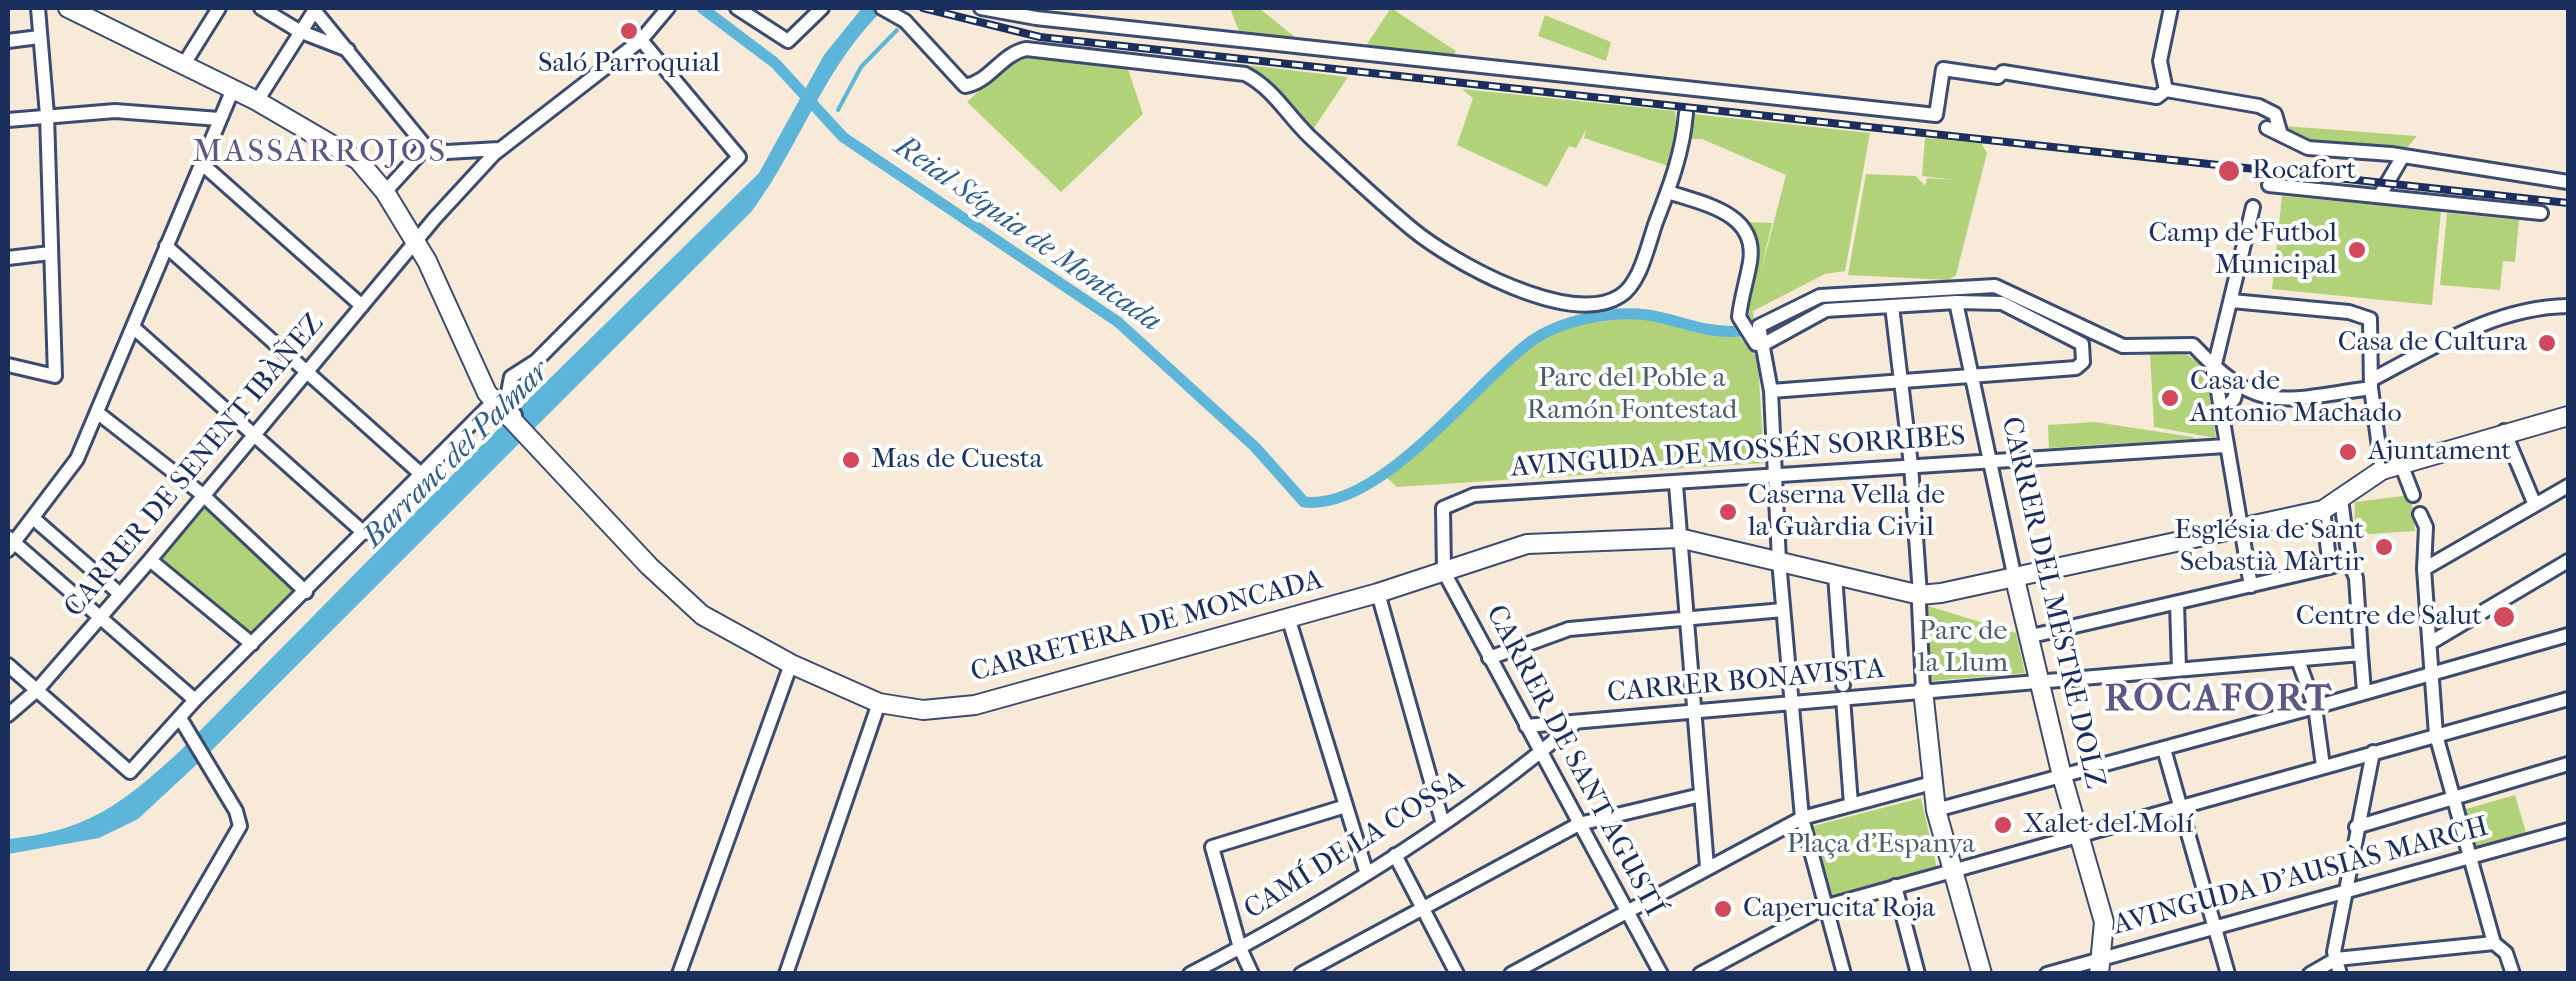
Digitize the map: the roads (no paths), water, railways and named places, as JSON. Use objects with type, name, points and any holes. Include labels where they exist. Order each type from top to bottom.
[{"type":"street","points":[[8,365],[56,376],[47,115],[38,8]]},
{"type":"street","name":"CARRETERA DE MONCADA","points":[[68,8],[258,101],[342,149],[367,169],[385,192],[437,281],[501,403],[648,566],[702,615],[791,664],[878,703],[923,710],[975,705],[1378,592],[1527,544],[1678,538],[1835,574],[1919,599]]},
{"type":"street","points":[[184,64],[219,8]]},
{"type":"street","points":[[261,8],[299,30],[351,51]]},
{"type":"street","name":"CARRER DE SENENT IBÀÑEZ","points":[[8,715],[36,690],[150,560],[414,243],[499,149],[641,40],[668,8]]},
{"type":"street","points":[[737,8],[788,42],[822,8]]},
{"type":"street","points":[[882,8],[906,22],[965,86],[1026,49],[1244,74],[1269,90],[1308,135],[1414,231],[1491,277],[1565,305],[1594,305],[1624,293],[1668,192],[1684,141],[1686,113]]},
{"type":"street","points":[[982,8],[1036,18],[1936,115],[1944,69],[1998,77],[2003,72],[2157,97],[2166,90],[2259,106],[2275,114],[2281,135]]},
{"type":"street","points":[[2166,90],[2160,61],[2171,8]]},
{"type":"street","points":[[258,101],[315,9],[426,147],[447,152],[499,149]]},
{"type":"street","points":[[8,41],[39,37]]},
{"type":"street","points":[[8,664],[130,772],[183,724],[194,700],[422,475],[501,403],[511,377],[536,362],[739,157],[641,40]]},
{"type":"street","points":[[194,700],[10,543],[78,460],[233,88]]},
{"type":"street","points":[[8,120],[153,111],[219,119]]},
{"type":"street","points":[[2267,128],[2308,148],[2403,156],[2568,182]]},
{"type":"street","points":[[385,192],[426,147]]},
{"type":"street","points":[[2380,195],[2403,156]]},
{"type":"street","points":[[200,162],[362,306]]},
{"type":"street","points":[[2269,185],[2541,213]]},
{"type":"street","points":[[1668,192],[1734,216],[1743,225],[1751,242],[1751,260],[1739,317],[1756,344],[1764,344],[1826,310],[1956,302],[2002,303],[2082,344],[2082,362],[2076,368],[1772,391]]},
{"type":"street","points":[[2252,586],[2214,368],[2253,207]]},
{"type":"street","points":[[166,246],[422,475]]},
{"type":"street","points":[[8,258],[50,253]]},
{"type":"street","points":[[1844,974],[1802,818],[1779,561],[1772,391],[1759,326],[1820,296],[1995,286],[2122,346],[2193,345],[2238,388],[2265,399],[2290,400],[2371,384],[2440,344],[2523,308],[2568,306]]},
{"type":"street","points":[[2232,301],[2362,314],[2374,326],[2371,384],[2382,470]]},
{"type":"street","name":"CARRER DEL MESTRE DOLZ","points":[[1956,302],[2027,637],[2104,922],[2100,965]]},
{"type":"street","points":[[1892,306],[1911,465],[1932,783],[1952,872],[1982,974]]},
{"type":"street","points":[[134,328],[364,533]]},
{"type":"street","points":[[2220,414],[2234,400],[2238,388]]},
{"type":"street","points":[[98,413],[203,495],[306,592]]},
{"type":"street","points":[[1919,599],[2323,510],[2382,470],[2568,415]]},
{"type":"street","points":[[2504,431],[2535,505]]},
{"type":"street","name":"AVINGUDA DE MOSSÉN SORRIBES","points":[[1444,572],[1442,508],[1458,499],[2225,446]]},
{"type":"street","points":[[2401,464],[2413,495]]},
{"type":"street","points":[[1676,485],[1707,867]]},
{"type":"street","points":[[2424,569],[2568,486]]},
{"type":"street","points":[[2341,498],[2348,561],[2356,578],[2364,691]]},
{"type":"street","points":[[2323,510],[2330,567]]},
{"type":"street","points":[[2420,514],[2426,538],[2424,569],[2436,735],[2494,943],[2506,953],[2512,974]]},
{"type":"street","points":[[33,518],[120,594]]},
{"type":"street","points":[[150,560],[252,644]]},
{"type":"street","points":[[2027,637],[2348,561]]},
{"type":"street","points":[[2430,643],[2568,561]]},
{"type":"street","name":"CARRER DE SANT AGUSTÍ","points":[[1444,572],[1661,974]]},
{"type":"street","points":[[1835,574],[1851,804]]},
{"type":"street","points":[[1378,592],[1443,824]]},
{"type":"street","points":[[2177,603],[2179,668]]},
{"type":"street","points":[[1489,658],[1569,629],[1783,610]]},
{"type":"street","points":[[1288,618],[1366,872]]},
{"type":"street","points":[[1936,810],[2568,635]]},
{"type":"street","name":"CARRER BONAVISTA","points":[[1526,726],[1791,702],[1843,692],[1923,690],[2361,654]]},
{"type":"street","points":[[2298,660],[2315,707],[2322,766]]},
{"type":"street","points":[[679,974],[791,664]]},
{"type":"street","points":[[1700,974],[1827,906],[2568,698]]},
{"type":"street","points":[[786,974],[878,703]]},
{"type":"street","name":"CARRER BONAVISTA","points":[[1541,752],[1575,723]]},
{"type":"street","points":[[154,974],[240,826],[236,811],[183,724]]},
{"type":"street","points":[[2164,749],[2228,974]]},
{"type":"street","name":"CAMÍ DE LA COSSA","points":[[1190,974],[1394,855],[1541,752]]},
{"type":"street","points":[[2338,966],[2344,892],[2373,752]]},
{"type":"street","points":[[2356,827],[2568,764]]},
{"type":"street","points":[[1511,974],[1802,818],[1932,783]]},
{"type":"street","points":[[1301,974],[1578,824],[1701,795]]},
{"type":"street","points":[[1252,974],[1240,948],[1212,847],[1346,806]]},
{"type":"street","name":"AVINGUDA D'AUSIÀS MARCH","points":[[2047,974],[2100,965],[2214,927],[2568,830]]},
{"type":"street","points":[[1394,855],[1457,974]]},
{"type":"street","points":[[1895,886],[1918,974]]},
{"type":"street","points":[[2310,974],[2338,966],[2494,943]]},
{"type":"water","points":[[862,8],[885,8],[846,54],[752,211],[208,754],[138,819],[99,838],[8,854],[8,839],[61,829],[103,811],[181,750],[480,447],[759,173],[824,55]]},
{"type":"waterway","name":"Reial Séquia de Montcada","points":[[702,8],[775,63],[843,137],[1118,322],[1255,447],[1304,502],[1333,499],[1363,487],[1394,467],[1530,342],[1556,328],[1587,318],[1634,314],[1739,331]]},
{"type":"waterway","points":[[838,110],[861,67],[897,30]]},
{"type":"railway","points":[[923,8],[1040,37],[2568,203]]},
{"type":"place","name":"Saló Parroquial","points":[[629,31]]},
{"type":"place","name":"Rocafort","points":[[2229,171]]},
{"type":"place","name":"Camp de Futbol Municipal","points":[[2357,250]]},
{"type":"place","name":"Casa de Cultura","points":[[2547,343]]},
{"type":"place","name":"Casa de Antonio Machado","points":[[2170,398]]},
{"type":"place","name":"Ajuntament","points":[[2348,452]]},
{"type":"place","name":"Mas de Cuesta","points":[[851,460]]},
{"type":"place","name":"Caserna Vella de la Guàrdia Civil","points":[[1728,512]]},
{"type":"place","name":"Església de Sant Sebastià Màrtir","points":[[2384,547]]},
{"type":"place","name":"Centre de Salut","points":[[2504,617]]},
{"type":"place","name":"Xalet del Molí","points":[[2003,825]]},
{"type":"place","name":"Caperucita Roja","points":[[1723,909]]},
{"type":"district","name":"MASSARROJOS","points":[[320,153]]},
{"type":"district","name":"ROCAFORT","points":[[2219,701]]},
{"type":"park label","name":"Parc del Poble a Ramón Fontestad","points":[[1632,395]]},
{"type":"park label","name":"Parc de la Llum","points":[[1963,648]]},
{"type":"park label","name":"Plaça d'Espanya","points":[[1881,845]]},
{"type":"water label","name":"Barranc del Palmar","points":[[457,455]]}]
